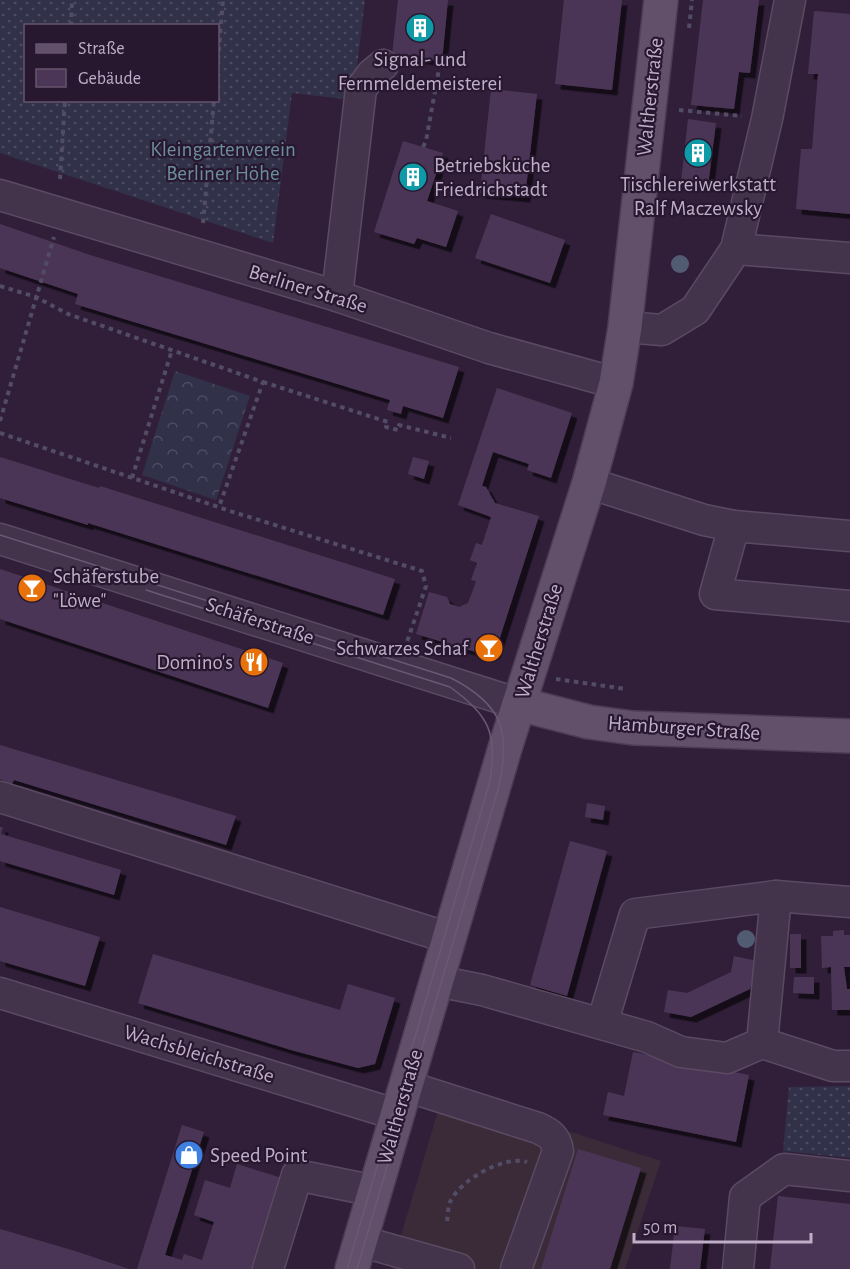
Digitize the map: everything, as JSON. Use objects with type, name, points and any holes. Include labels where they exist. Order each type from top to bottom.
[{"type":"main road","name":"Waltherstraße","points":[[356,1255],[519,704],[589,483],[616,383],[625,327],[661,0]]},
{"type":"main road","name":"Hamburger Straße","points":[[519,704],[589,722],[633,728],[850,736]]},
{"type":"street","points":[[625,327],[662,330],[695,310],[736,249],[767,119],[790,0]]},
{"type":"street","points":[[337,296],[361,89],[372,74],[383,65]]},
{"type":"street","name":"Berliner Straße","points":[[0,195],[337,296],[489,348],[616,383]]},
{"type":"street","points":[[736,249],[850,258]]},
{"type":"street","points":[[589,483],[704,520],[734,526],[850,536]]},
{"type":"street","points":[[734,526],[715,594],[850,606]]},
{"type":"street","name":"Schäferstraße","points":[[0,539],[519,704]]},
{"type":"street","points":[[0,797],[449,939]]},
{"type":"street","points":[[762,1043],[776,896]]},
{"type":"street","points":[[602,1024],[635,914],[776,896],[850,902]]},
{"type":"street","points":[[437,981],[482,990],[648,1037],[681,1052],[727,1058],[762,1043],[833,1066],[850,1066]]},
{"type":"street","name":"Wachsbleichstraße","points":[[0,993],[402,1101],[549,1133],[556,1142],[558,1151],[516,1269]]},
{"type":"street","points":[[738,1269],[744,1197],[784,1169],[850,1176]]},
{"type":"street","points":[[268,1269],[297,1175],[375,1191]]},
{"type":"street","points":[[356,1255],[459,1269]]},
{"type":"path","points":[[71,24],[72,0]]},
{"type":"path","points":[[219,48],[223,0]]},
{"type":"path","points":[[423,147],[440,69]]},
{"type":"path","points":[[60,179],[65,102]]},
{"type":"path","points":[[203,223],[214,102]]},
{"type":"path","points":[[679,110],[767,119]]},
{"type":"path","points":[[0,421],[61,213]]},
{"type":"path","points":[[0,286],[36,297],[68,314],[171,351],[388,422],[386,427],[398,430],[399,425],[451,438]]},
{"type":"path","points":[[132,478],[171,351]]},
{"type":"path","points":[[219,507],[262,382]]},
{"type":"path","points":[[0,433],[219,507],[422,571],[426,586],[399,666]]},
{"type":"path","points":[[563,680],[626,689]]},
{"type":"path","points":[[447,1221],[450,1201],[460,1189],[475,1176],[502,1162],[518,1160],[529,1163],[547,1181]]},
{"type":"shaded area","points":[[444,1091],[661,1161],[625,1269],[391,1269]]},
{"type":"green space","name":"Kleingartenverein Berliner Höhe","points":[[0,0],[365,0],[353,100],[292,93],[273,243],[0,153]]},
{"type":"green space","points":[[175,371],[250,396],[216,500],[142,475]]},
{"type":"green space","points":[[850,1086],[850,1158],[783,1151],[789,1087]]},
{"type":"building","name":"Signal- und Fernmeldemeisterei","points":[[398,0],[448,0],[442,61],[392,56]]},
{"type":"building","points":[[564,0],[622,0],[612,90],[555,84]]},
{"type":"building","points":[[703,0],[759,0],[750,73],[739,72],[734,109],[691,105]]},
{"type":"building","points":[[814,11],[850,14],[850,214],[796,209],[801,149],[812,149],[818,74],[808,74]]},
{"type":"building","points":[[491,89],[537,94],[525,197],[480,193]]},
{"type":"building","name":"Tischlereiwerkstatt Ralf Maczewsky","points":[[688,119],[716,123],[708,186],[681,182]]},
{"type":"building","name":"Betriebsküche Friedrichstadt","points":[[403,141],[443,153],[427,201],[458,211],[446,247],[417,238],[414,244],[374,232]]},
{"type":"building","points":[[491,214],[565,240],[550,283],[475,258]]},
{"type":"building","points":[[0,224],[90,255],[459,367],[443,418],[403,406],[401,414],[387,410],[390,400],[75,304],[78,294],[0,268]]},
{"type":"building","points":[[497,388],[572,413],[551,478],[527,470],[529,464],[493,452],[482,486],[486,487],[495,503],[539,516],[495,653],[489,656],[416,634],[429,592],[447,597],[450,604],[459,607],[468,603],[476,581],[471,580],[477,563],[470,560],[476,543],[482,545],[491,517],[458,505]]},
{"type":"building","points":[[0,457],[99,488],[100,486],[395,579],[383,615],[88,523],[88,525],[0,498]]},
{"type":"building","points":[[413,457],[429,461],[424,479],[408,474]]},
{"type":"building","points":[[0,569],[283,663],[268,708],[0,619]]},
{"type":"building","points":[[0,745],[236,816],[226,845],[14,780],[12,784],[0,779]]},
{"type":"building","points":[[587,803],[605,806],[603,820],[585,817]]},
{"type":"building","points":[[0,827],[3,827],[1,834],[121,870],[114,895],[0,861]]},
{"type":"building","points":[[570,841],[607,851],[567,996],[530,985]]},
{"type":"building","points":[[0,907],[100,937],[85,986],[0,961]]},
{"type":"building","points":[[844,930],[844,935],[850,935],[850,967],[844,967],[847,989],[850,989],[850,1010],[832,1010],[831,967],[822,968],[821,936],[833,936],[833,931]]},
{"type":"building","points":[[790,934],[801,934],[801,968],[790,968]]},
{"type":"building","points":[[153,954],[340,1010],[348,984],[395,998],[375,1064],[358,1068],[138,1003]]},
{"type":"building","points":[[734,956],[757,961],[750,989],[691,1017],[664,1012],[668,990],[687,993],[731,972]]},
{"type":"building","points":[[794,977],[814,977],[814,994],[793,993]]},
{"type":"building","points":[[633,1052],[749,1075],[736,1142],[603,1115],[608,1092],[624,1096]]},
{"type":"building","points":[[182,1125],[204,1132],[165,1255],[182,1260],[184,1254],[202,1260],[214,1222],[194,1215],[205,1180],[230,1188],[237,1164],[285,1179],[257,1269],[137,1269]]},
{"type":"building","points":[[578,1149],[641,1168],[610,1269],[541,1269]]},
{"type":"building","points":[[778,1196],[850,1204],[850,1269],[770,1269]]},
{"type":"building","points":[[675,1226],[705,1229],[700,1269],[670,1269]]},
{"type":"building","points":[[0,1229],[75,1251],[129,1269],[0,1269]]},
{"type":"tram line","points":[[0,535],[451,678],[482,698],[499,721],[504,750],[499,786],[357,1269]]},
{"type":"tram line","points":[[146,590],[450,687],[474,707],[488,727],[492,750],[490,781],[347,1269]]},
{"type":"place","name":"Signal- und Fernmeldemeisterei","points":[[420,28]]},
{"type":"place","name":"Tischlereiwerkstatt Ralf Maczewsky","points":[[698,153]]},
{"type":"place","name":"Betriebsküche Friedrichstadt","points":[[413,177]]},
{"type":"place","name":"Schäferstube \"Löwe\"","points":[[32,588]]},
{"type":"place","name":"Schwarzes Schaf","points":[[489,648]]},
{"type":"place","name":"Domino's","points":[[254,662]]},
{"type":"place","name":"Speed Point","points":[[189,1155]]}]
